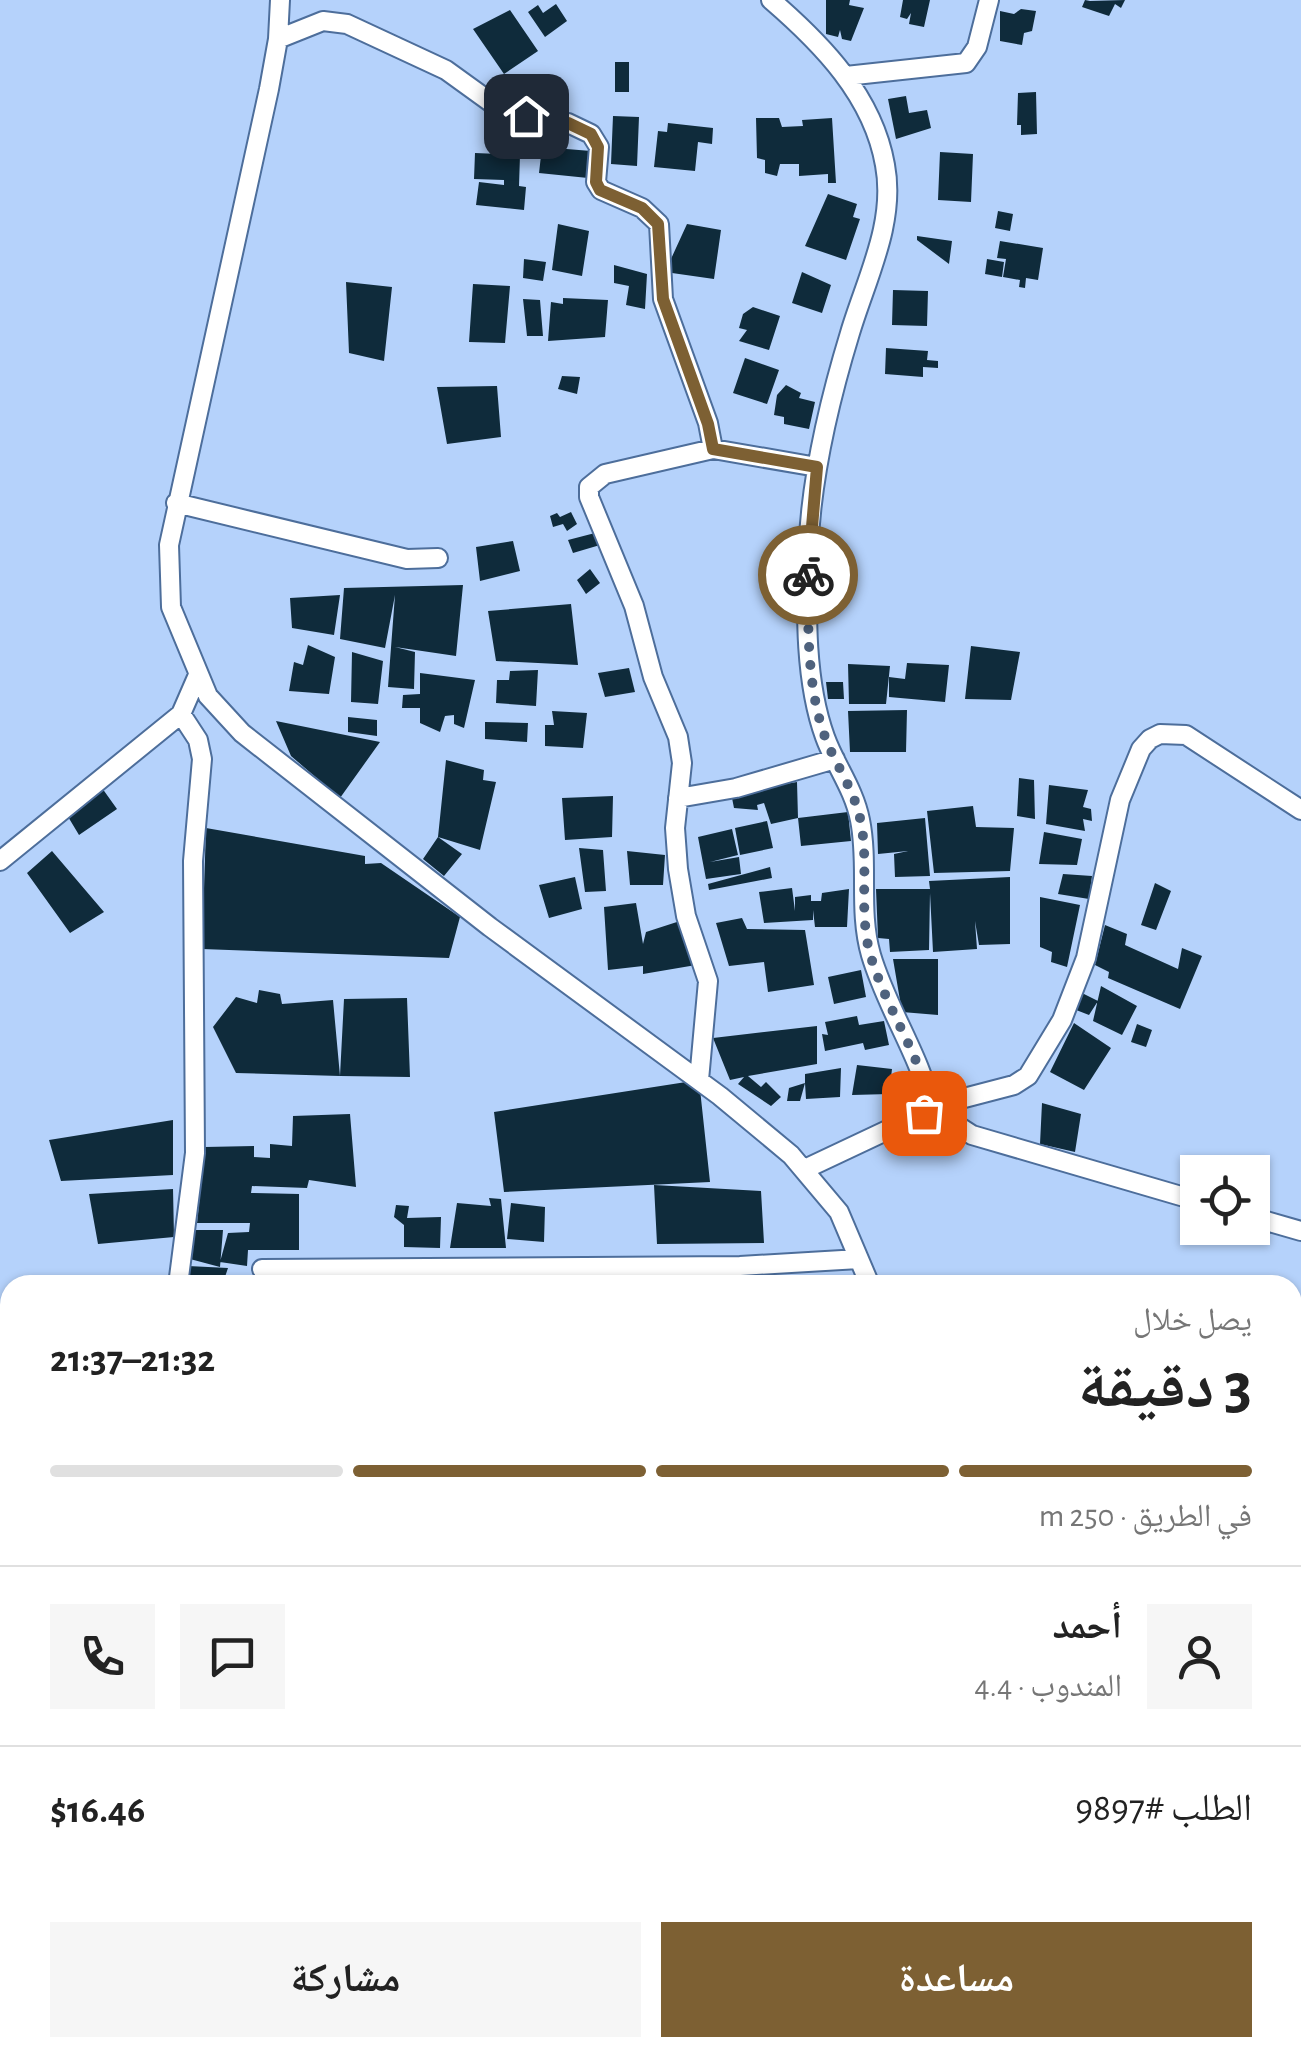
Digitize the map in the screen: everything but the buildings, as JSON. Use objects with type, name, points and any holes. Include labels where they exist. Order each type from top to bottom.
[{"type":"street","points":[[280,0],[278,39],[169,544],[171,608],[208,696],[280,768],[699,1080],[805,1170],[839,1212],[866,1275]]},
{"type":"street","points":[[771,0],[804,28],[846,76],[880,144],[887,214],[849,336],[817,467],[808,554],[808,624],[819,716],[860,817],[863,913],[870,952],[891,1016],[920,1066],[932,1109],[972,1135],[1180,1196]]},
{"type":"street","points":[[846,76],[966,63],[976,48],[989,0]]},
{"type":"street","points":[[278,39],[323,22],[347,24],[446,70],[500,110],[568,123],[591,134],[598,147],[596,182],[600,190],[642,208],[658,224],[663,299],[708,424],[713,449]]},
{"type":"street","points":[[699,1080],[708,981],[686,916],[678,868],[682,763],[678,737],[653,678],[634,606],[589,498],[590,487],[606,474],[713,449],[817,467]]},
{"type":"street","points":[[176,503],[406,559],[438,558]]},
{"type":"street","points":[[0,860],[181,714],[198,674]]},
{"type":"street","points":[[179,1275],[195,1153],[193,861],[202,759],[198,740],[181,714]]},
{"type":"street","points":[[805,1170],[932,1109],[1014,1085],[1042,1058],[1086,958],[1120,800],[1141,749],[1150,739],[1160,734],[1186,735],[1301,810]]},
{"type":"street","points":[[678,798],[770,780],[835,759]]},
{"type":"street","points":[[1270,1222],[1301,1231]]},
{"type":"street","points":[[262,1269],[740,1266],[859,1259]]},
{"type":"street","points":[[526,1275],[527,1265]]},
{"type":"way so far","points":[[808,575],[808,624],[819,716],[860,817],[863,913],[870,952],[891,1016],[920,1066],[932,1109],[924,1113]]},
{"type":"route","points":[[526,116],[568,123],[591,134],[598,147],[596,182],[600,190],[642,208],[658,224],[663,299],[708,424],[713,449],[817,467],[808,575]]}]
